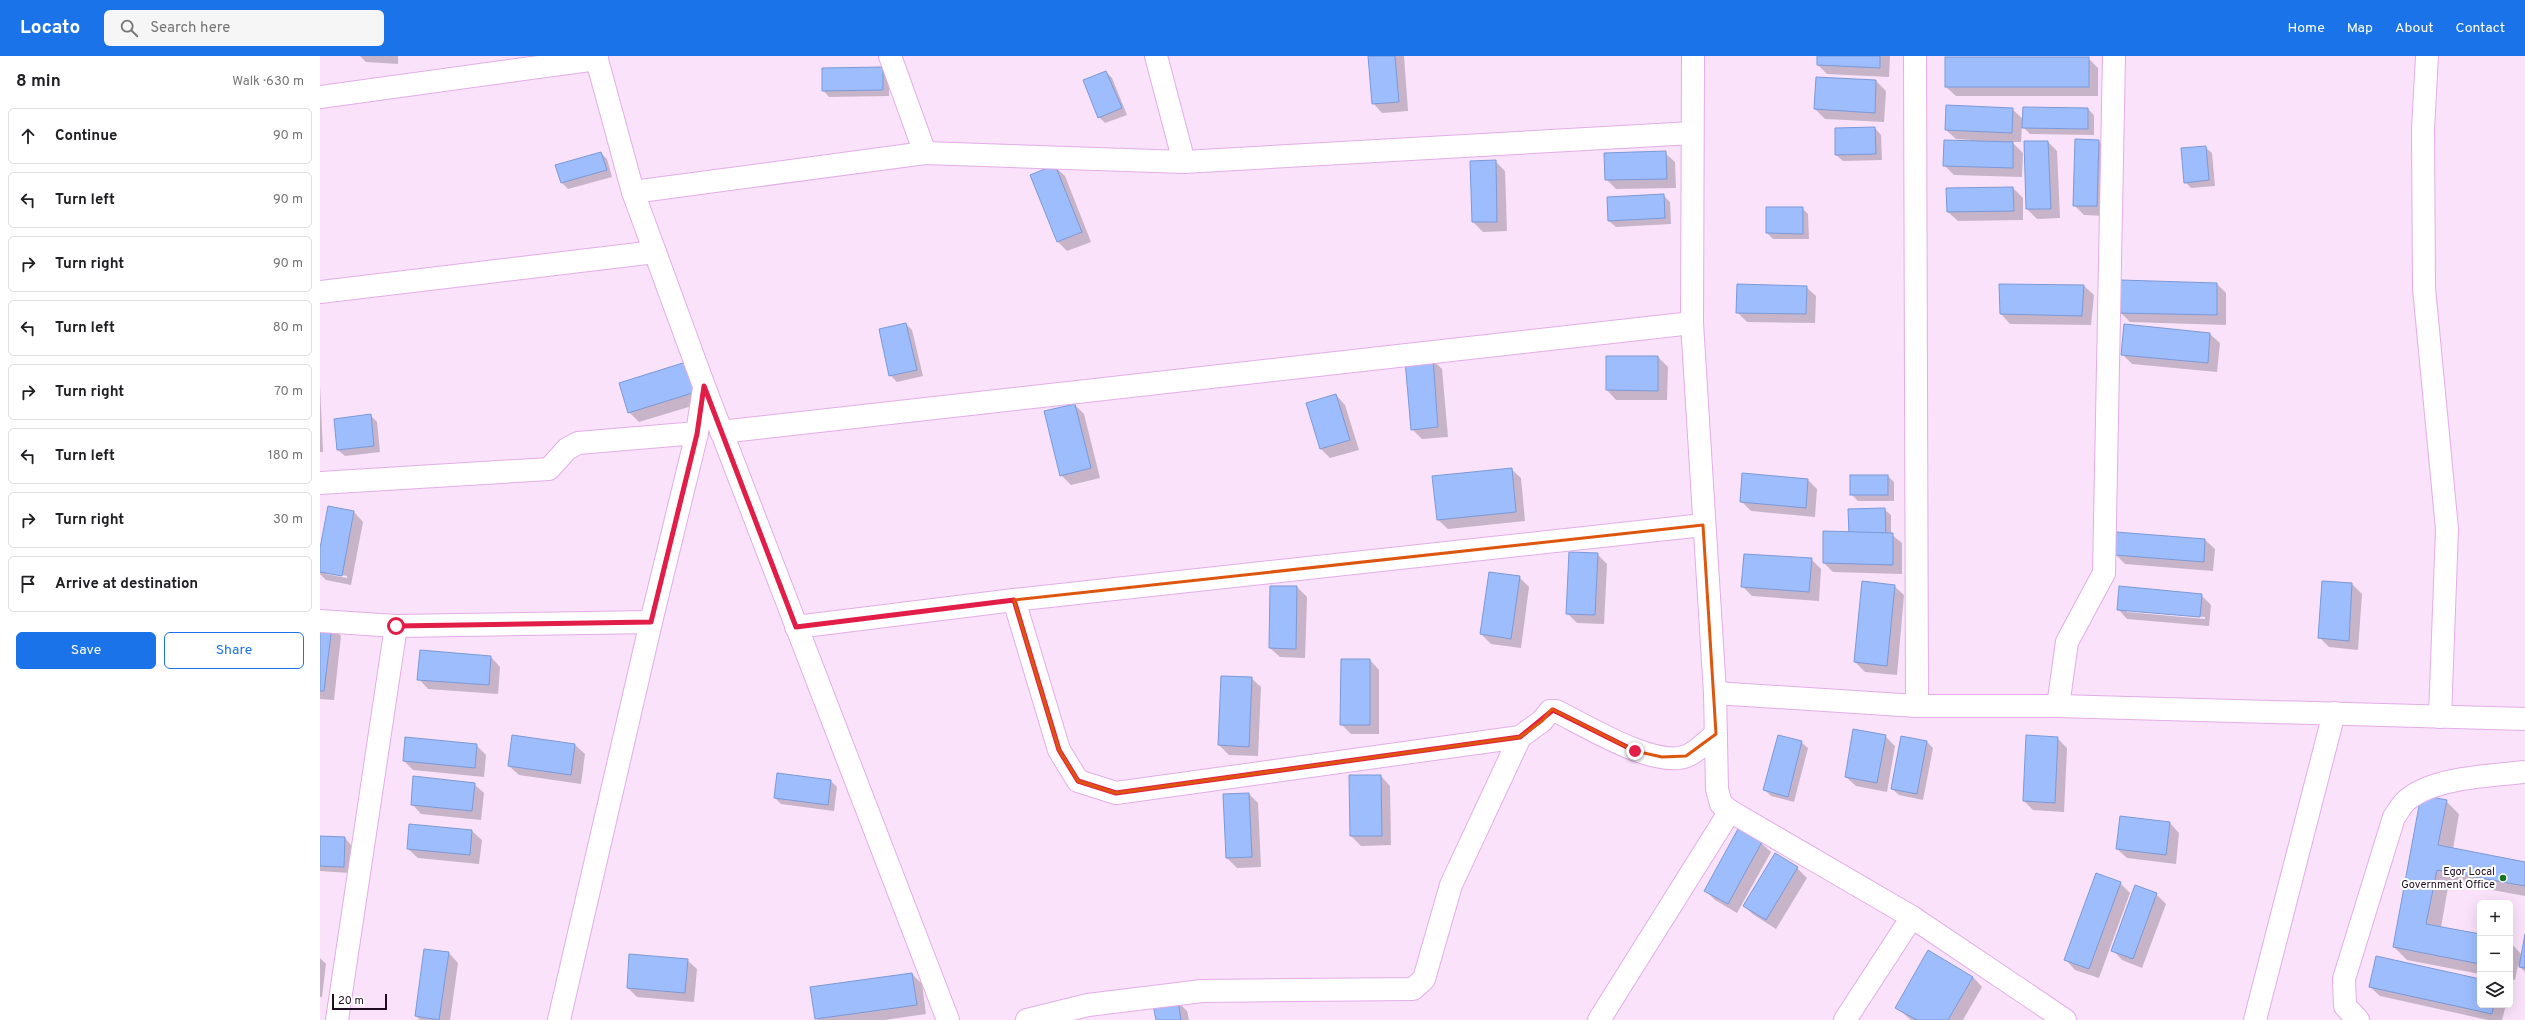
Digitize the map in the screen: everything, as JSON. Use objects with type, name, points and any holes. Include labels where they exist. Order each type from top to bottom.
[{"type":"street","points":[[890,56],[925,153]]},
{"type":"street","points":[[1156,56],[1184,162]]},
{"type":"street","points":[[1693,56],[1692,323],[1714,693],[1718,789],[1721,804],[1730,811],[1912,916],[2065,1020]]},
{"type":"street","points":[[1915,56],[1917,706]]},
{"type":"street","points":[[2058,706],[2067,642],[2104,573],[2114,56]]},
{"type":"street","points":[[2427,56],[2423,129],[2424,288],[2447,529],[2440,717]]},
{"type":"street","points":[[320,97],[596,58],[633,192],[721,432],[948,1020]]},
{"type":"street","points":[[633,192],[925,153],[1184,162],[1692,133]]},
{"type":"street","points":[[320,292],[655,252]]},
{"type":"street","points":[[721,432],[1692,323]]},
{"type":"street","points":[[559,1020],[651,622],[697,434],[704,386]]},
{"type":"street","points":[[320,483],[549,469],[567,449],[578,443],[697,434]]},
{"type":"street","points":[[796,627],[1014,600],[1703,525]]},
{"type":"street","points":[[1014,600],[1059,750],[1078,781],[1116,793],[1520,737]]},
{"type":"street","points":[[320,622],[396,626],[651,622]]},
{"type":"street","points":[[337,1020],[396,626]]},
{"type":"street","points":[[1714,693],[1917,706],[2058,706],[2334,713],[2525,720]]},
{"type":"street","points":[[1027,1020],[1088,1004],[1202,991],[1413,989],[1424,979],[1451,885],[1520,737],[1553,710],[1635,751],[1662,757],[1686,756],[1716,734]]},
{"type":"street","points":[[2255,1020],[2334,713]]},
{"type":"street","points":[[2358,1020],[2345,1006],[2344,979],[2394,817],[2407,800],[2429,788],[2463,779],[2525,772]]},
{"type":"street","points":[[1599,1020],[1730,811]]},
{"type":"street","points":[[1845,1020],[1912,916]]},
{"type":"highlighted area","points":[[1703,525],[1716,734],[1686,756],[1662,757],[1635,751],[1552,709],[1542,721],[1520,737],[1116,793],[1078,781],[1059,750],[1014,600]]},
{"type":"building","points":[[1368,56],[1395,56],[1399,102],[1372,104]]},
{"type":"building","points":[[1817,56],[1880,56],[1880,68],[1817,65]]},
{"type":"building","points":[[1945,57],[2089,57],[2089,87],[1945,87]]},
{"type":"building","points":[[883,67],[883,90],[822,91],[822,68]]},
{"type":"building","points":[[1106,71],[1122,108],[1098,118],[1083,80]]},
{"type":"building","points":[[1816,77],[1876,80],[1875,113],[1814,109]]},
{"type":"building","points":[[1946,105],[2013,108],[2012,133],[1945,130]]},
{"type":"building","points":[[2023,107],[2088,108],[2088,129],[2022,128]]},
{"type":"building","points":[[1875,127],[1876,154],[1835,155],[1835,128]]},
{"type":"building","points":[[2075,139],[2099,140],[2097,206],[2073,206]]},
{"type":"building","points":[[1944,140],[2013,142],[2013,168],[1943,166]]},
{"type":"building","points":[[2024,141],[2048,141],[2051,209],[2026,209]]},
{"type":"building","points":[[2206,146],[2209,180],[2184,183],[2181,148]]},
{"type":"building","points":[[1666,151],[1667,179],[1605,180],[1604,153]]},
{"type":"building","points":[[601,152],[607,170],[561,183],[555,165]]},
{"type":"building","points":[[1496,160],[1497,222],[1472,222],[1470,161]]},
{"type":"building","points":[[1055,165],[1082,232],[1057,242],[1030,175]]},
{"type":"building","points":[[2013,187],[2014,211],[1947,212],[1946,188]]},
{"type":"building","points":[[1664,194],[1665,218],[1608,221],[1607,197]]},
{"type":"building","points":[[1766,207],[1803,207],[1803,234],[1766,233]]},
{"type":"building","points":[[2120,280],[2217,283],[2217,315],[2119,313]]},
{"type":"building","points":[[1737,284],[1807,286],[1806,314],[1736,313]]},
{"type":"building","points":[[1999,284],[2084,285],[2082,316],[2000,314]]},
{"type":"building","points":[[906,323],[917,370],[889,376],[879,329]]},
{"type":"building","points":[[2124,324],[2210,333],[2208,363],[2121,355]]},
{"type":"building","points":[[1606,356],[1658,356],[1658,391],[1606,390]]},
{"type":"building","points":[[1433,358],[1438,427],[1411,430],[1405,360]]},
{"type":"building","points":[[686,362],[696,392],[628,413],[619,383]]},
{"type":"building","points":[[1336,394],[1350,440],[1320,449],[1306,403]]},
{"type":"building","points":[[1075,404],[1091,468],[1060,476],[1044,411]]},
{"type":"building","points":[[371,414],[374,446],[337,450],[334,419]]},
{"type":"building","points":[[1512,468],[1516,512],[1437,520],[1432,476]]},
{"type":"building","points":[[1742,473],[1808,479],[1806,508],[1740,502]]},
{"type":"building","points":[[1850,475],[1888,475],[1888,495],[1850,495]]},
{"type":"building","points":[[328,506],[354,511],[342,576],[320,572],[320,548]]},
{"type":"building","points":[[1885,508],[1886,536],[1849,536],[1848,509]]},
{"type":"building","points":[[1823,531],[1893,533],[1893,565],[1823,563]]},
{"type":"building","points":[[2116,532],[2205,539],[2204,562],[2115,555]]},
{"type":"building","points":[[1569,552],[1598,553],[1595,615],[1566,614]]},
{"type":"building","points":[[1744,554],[1812,558],[1809,592],[1741,587]]},
{"type":"building","points":[[1489,572],[1520,576],[1511,639],[1480,634]]},
{"type":"building","points":[[1862,581],[1895,585],[1887,666],[1854,662]]},
{"type":"building","points":[[2322,581],[2352,583],[2349,641],[2318,638]]},
{"type":"building","points":[[1270,586],[1297,586],[1296,649],[1269,648]]},
{"type":"building","points":[[2119,586],[2202,594],[2200,617],[2117,610]]},
{"type":"building","points":[[320,624],[332,626],[324,691],[320,691]]},
{"type":"building","points":[[420,650],[491,656],[489,685],[417,680]]},
{"type":"building","points":[[1341,659],[1370,659],[1370,725],[1340,725]]},
{"type":"building","points":[[1221,676],[1252,677],[1249,747],[1218,745]]},
{"type":"building","points":[[1853,729],[1886,735],[1877,783],[1845,777]]},
{"type":"building","points":[[512,735],[575,744],[571,775],[508,766]]},
{"type":"building","points":[[1778,735],[1802,741],[1788,797],[1763,790]]},
{"type":"building","points":[[2026,735],[2058,737],[2055,803],[2023,801]]},
{"type":"building","points":[[1901,736],[1927,741],[1917,794],[1891,789]]},
{"type":"building","points":[[405,737],[477,744],[475,768],[403,761]]},
{"type":"building","points":[[777,773],[831,780],[828,805],[774,798]]},
{"type":"building","points":[[1349,775],[1381,775],[1382,836],[1350,836]]},
{"type":"building","points":[[413,776],[475,783],[472,811],[411,805]]},
{"type":"building","points":[[1249,793],[1252,857],[1226,858],[1223,794]]},
{"type":"building","name":"Egor Local Government Office","points":[[2421,795],[2447,800],[2438,845],[2525,862],[2525,886],[2437,870],[2426,924],[2477,933],[2477,963],[2393,947]]},
{"type":"building","points":[[2120,816],[2170,822],[2166,855],[2116,849]]},
{"type":"building","points":[[409,824],[472,830],[470,855],[407,849]]},
{"type":"building","points":[[1738,829],[1762,842],[1728,904],[1704,891]]},
{"type":"building","points":[[320,836],[345,837],[344,867],[320,866]]},
{"type":"building","points":[[1775,853],[1798,867],[1766,920],[1743,906]]},
{"type":"building","points":[[2096,873],[2121,882],[2089,969],[2064,960]]},
{"type":"building","points":[[2135,885],[2157,893],[2133,959],[2111,951]]},
{"type":"building","points":[[2525,934],[2525,968],[2519,967]]},
{"type":"building","points":[[424,949],[449,952],[439,1020],[415,1016]]},
{"type":"building","points":[[1928,950],[1973,977],[1948,1020],[1917,1020],[1895,1008]]},
{"type":"building","points":[[629,954],[688,959],[685,993],[627,988]]},
{"type":"building","points":[[2376,956],[2477,978],[2477,1008],[2493,1008],[2492,1014],[2369,987]]},
{"type":"building","points":[[912,973],[917,1005],[815,1019],[810,987]]},
{"type":"building","points":[[1178,1001],[1181,1020],[1156,1020],[1153,1005]]},
{"type":"place","name":"Egor Local Government Office","points":[[2503,878]]},
{"type":"route","points":[[396,626],[651,622],[697,434],[704,386],[796,627],[1014,600],[1059,750],[1078,781],[1116,793],[1520,737],[1542,721],[1550,711],[1553,710],[1635,751]]}]
